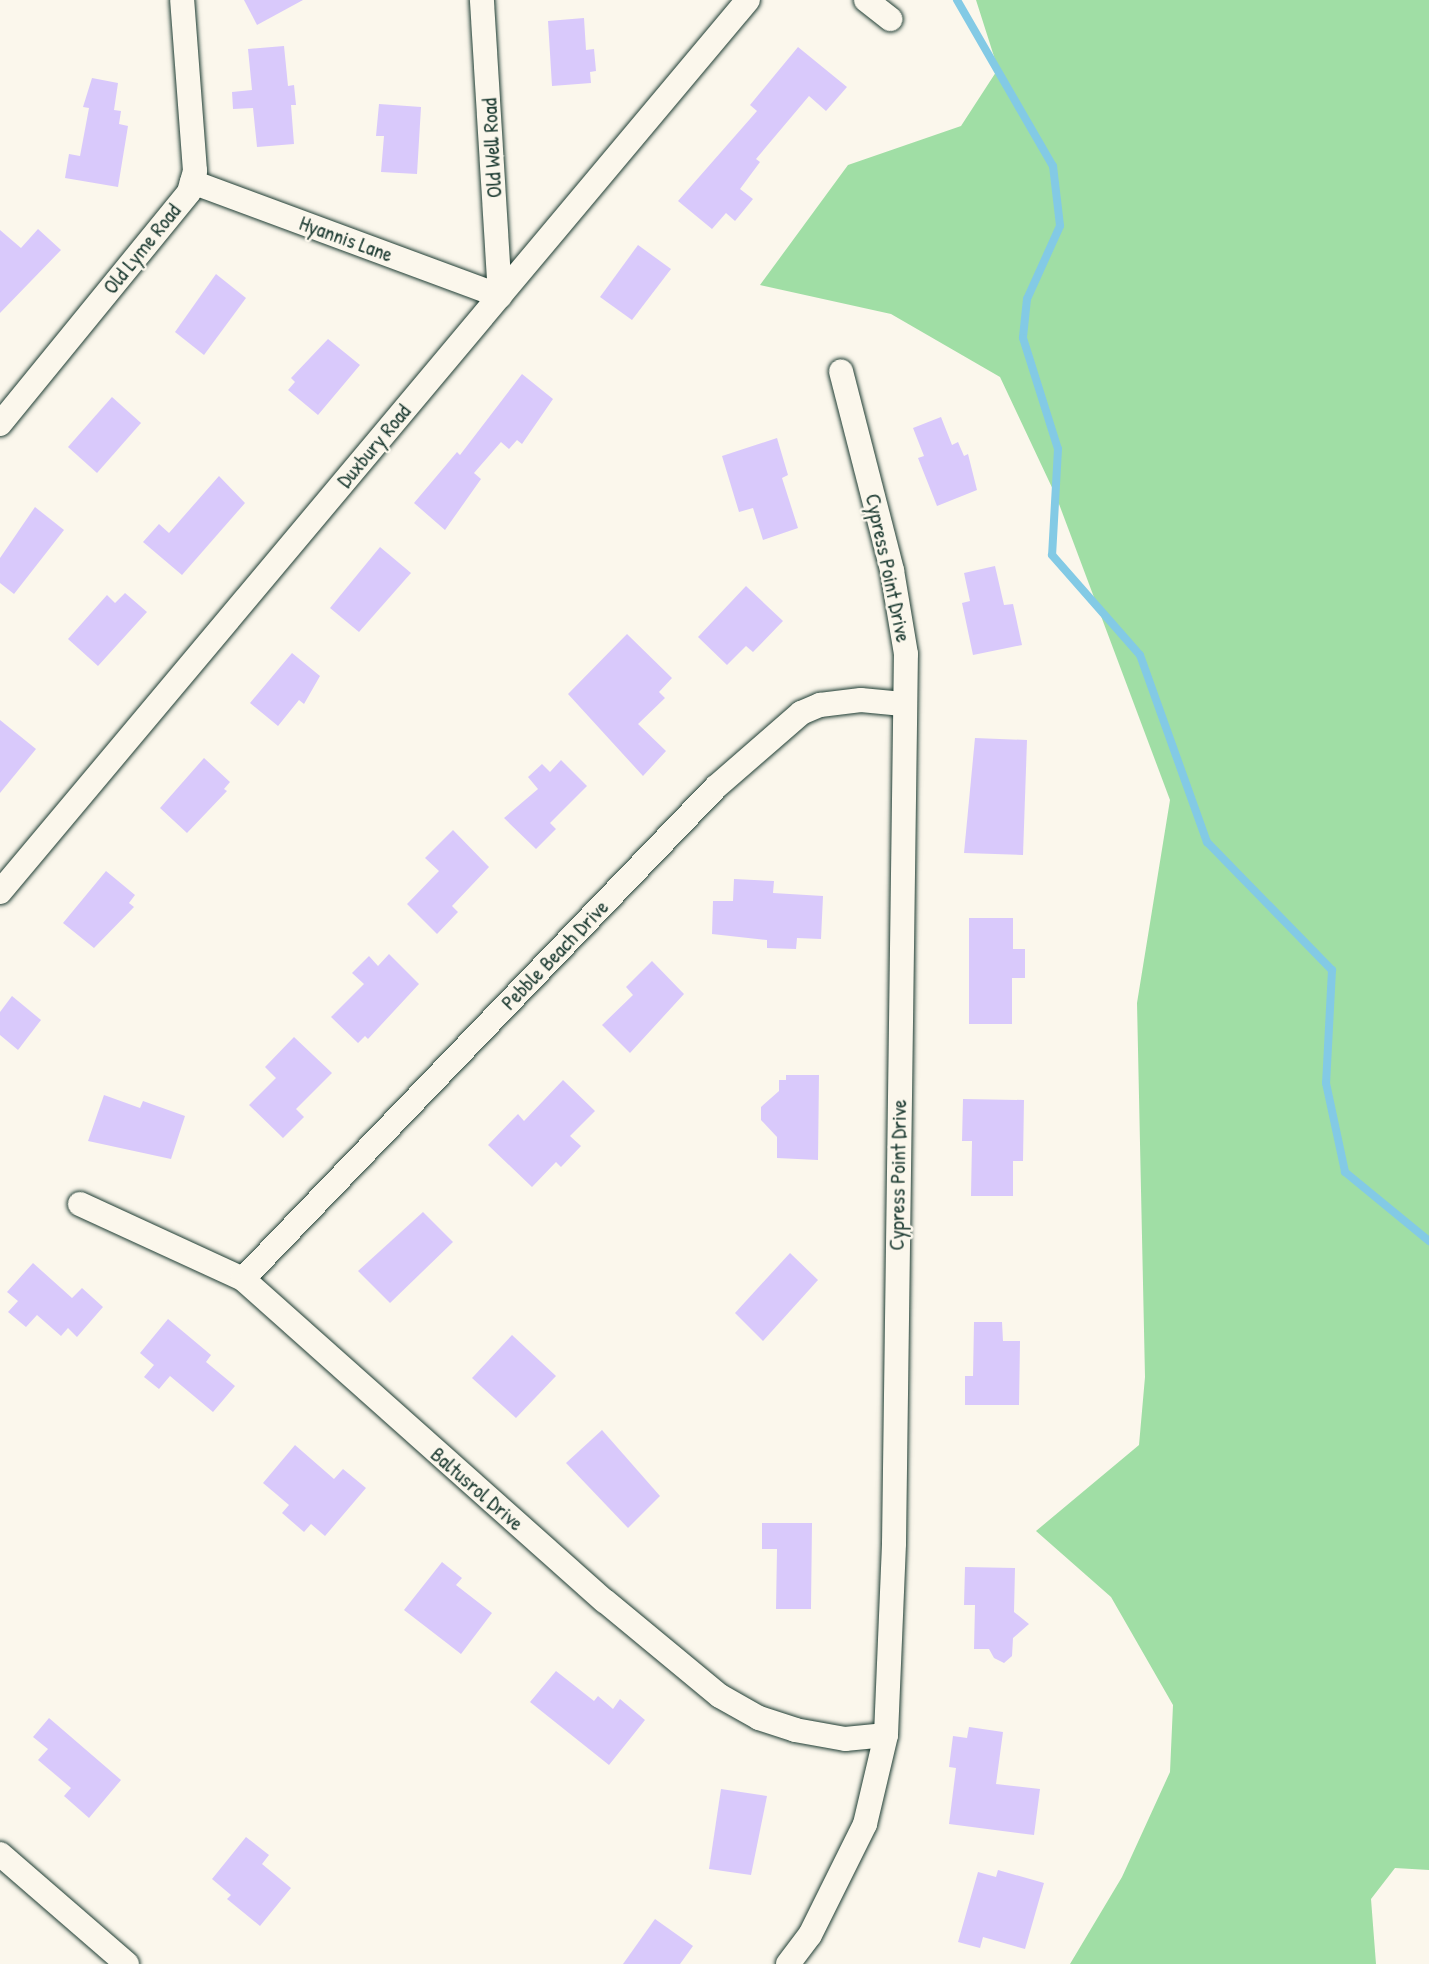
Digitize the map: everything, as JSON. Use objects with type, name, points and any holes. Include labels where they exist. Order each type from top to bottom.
[{"type":"street","name":"Old Lyme Road","points":[[0,424],[189,192],[195,170],[182,0]]},
{"type":"street","name":"Old Well Road","points":[[482,0],[500,296]]},
{"type":"street","name":"Duxbury Road","points":[[0,892],[748,0]]},
{"type":"street","points":[[866,0],[890,19]]},
{"type":"street","name":"Hyannis Lane","points":[[192,182],[500,296]]},
{"type":"street","name":"Cypress Point Drive","points":[[788,1964],[810,1935],[865,1824],[886,1735],[894,1543],[903,704],[906,654],[892,570],[841,371]]},
{"type":"street","name":"Pebble Beach Drive","points":[[243,1279],[716,788],[801,713],[820,705],[861,700],[903,704]]},
{"type":"street","name":"Baltusrol Drive","points":[[80,1204],[243,1279],[605,1601],[719,1696],[759,1717],[795,1730],[845,1739],[886,1735]]},
{"type":"street","points":[[0,1854],[127,1964]]},
{"type":"green space","points":[[976,0],[1429,0],[1429,1870],[1395,1868],[1371,1899],[1376,1964],[1070,1964],[1122,1877],[1170,1772],[1173,1705],[1111,1597],[1036,1531],[1139,1445],[1145,1377],[1137,1003],[1170,800],[1056,496],[1000,377],[891,314],[760,285],[848,165],[961,126],[998,69]]},
{"type":"building","points":[[244,0],[303,0],[257,25]]},
{"type":"building","points":[[584,18],[586,50],[594,49],[596,71],[590,72],[591,83],[552,86],[548,21]]},
{"type":"building","points":[[284,46],[288,86],[294,85],[296,105],[291,105],[294,144],[257,147],[253,108],[233,109],[232,92],[252,90],[248,49]]},
{"type":"building","points":[[798,47],[847,87],[826,111],[809,96],[756,159],[760,162],[740,189],[753,199],[735,221],[726,213],[712,229],[678,201],[757,111],[750,105]]},
{"type":"building","points":[[92,78],[118,83],[114,110],[121,111],[119,124],[128,126],[118,187],[65,178],[69,154],[80,156],[89,108],[83,107]]},
{"type":"building","points":[[379,104],[421,107],[417,174],[381,172],[384,136],[376,136]]},
{"type":"building","points":[[38,229],[61,250],[0,313],[0,230],[21,248]]},
{"type":"building","points":[[638,245],[671,269],[632,320],[600,297]]},
{"type":"building","points":[[216,274],[246,298],[204,355],[175,332]]},
{"type":"building","points":[[328,339],[360,365],[318,415],[288,390],[295,382],[291,378]]},
{"type":"building","points":[[522,374],[553,399],[522,444],[517,440],[509,449],[501,442],[474,473],[481,479],[445,530],[414,503],[457,452],[460,455]]},
{"type":"building","points":[[112,397],[141,423],[97,473],[68,447]]},
{"type":"building","points":[[941,417],[952,445],[958,442],[964,456],[968,454],[977,490],[937,506],[918,458],[924,456],[913,428]]},
{"type":"building","points":[[777,438],[788,475],[782,478],[798,528],[763,540],[753,508],[739,512],[722,456]]},
{"type":"building","points":[[219,476],[245,503],[182,575],[143,542],[159,524],[169,533]]},
{"type":"building","points":[[35,507],[64,530],[14,594],[0,583],[0,558]]},
{"type":"building","points":[[380,547],[411,573],[359,632],[330,608]]},
{"type":"building","points":[[995,566],[1004,605],[1013,604],[1022,645],[973,655],[962,603],[970,601],[964,573]]},
{"type":"building","points":[[746,586],[783,621],[753,652],[746,646],[727,665],[698,637]]},
{"type":"building","points":[[125,593],[147,612],[98,666],[68,639],[107,595],[115,603]]},
{"type":"building","points":[[627,634],[672,678],[659,692],[665,698],[638,724],[666,751],[643,776],[568,694]]},
{"type":"building","points":[[292,653],[320,676],[304,704],[299,700],[278,726],[250,703]]},
{"type":"building","points":[[0,720],[36,749],[0,793]]},
{"type":"building","points":[[975,738],[1027,740],[1023,855],[964,853]]},
{"type":"building","points":[[204,758],[230,782],[224,789],[227,791],[187,833],[160,808]]},
{"type":"building","points":[[561,760],[587,786],[550,823],[556,829],[536,849],[504,818],[538,789],[528,777],[542,764],[550,772]]},
{"type":"building","points":[[453,830],[489,867],[452,906],[458,912],[437,934],[407,904],[439,871],[425,858]]},
{"type":"building","points":[[106,871],[135,895],[129,903],[134,907],[94,948],[63,923]]},
{"type":"building","points":[[734,879],[774,881],[773,893],[823,896],[821,939],[797,938],[796,949],[767,948],[767,940],[712,934],[713,901],[733,901]]},
{"type":"building","points":[[969,918],[1013,918],[1013,949],[1025,949],[1025,978],[1012,978],[1012,1024],[969,1024]]},
{"type":"building","points":[[389,954],[419,984],[368,1039],[365,1036],[358,1043],[331,1017],[364,984],[352,973],[369,956],[378,966]]},
{"type":"building","points":[[652,961],[684,994],[630,1053],[602,1025],[633,995],[626,987]]},
{"type":"building","points":[[12,996],[41,1020],[18,1050],[0,1035],[0,1012]]},
{"type":"building","points":[[294,1037],[332,1073],[296,1109],[304,1117],[283,1138],[249,1105],[276,1078],[265,1067]]},
{"type":"building","points":[[786,1075],[819,1075],[818,1160],[777,1158],[777,1137],[761,1120],[761,1107],[779,1091],[779,1080],[786,1080]]},
{"type":"building","points":[[563,1080],[595,1111],[570,1136],[581,1146],[561,1167],[556,1162],[532,1187],[488,1145],[518,1114],[524,1121]]},
{"type":"building","points":[[104,1095],[140,1108],[143,1101],[185,1116],[171,1159],[88,1141]]},
{"type":"building","points":[[963,1099],[1024,1100],[1023,1161],[1013,1161],[1013,1196],[971,1196],[972,1141],[962,1141]]},
{"type":"building","points":[[423,1212],[453,1242],[390,1303],[358,1271]]},
{"type":"building","points":[[790,1253],[818,1280],[763,1341],[735,1313]]},
{"type":"building","points":[[33,1263],[72,1298],[82,1288],[103,1307],[77,1337],[68,1328],[61,1336],[37,1315],[26,1327],[8,1312],[18,1301],[7,1292]]},
{"type":"building","points":[[168,1319],[211,1355],[206,1362],[235,1386],[213,1412],[170,1376],[159,1389],[144,1377],[154,1365],[140,1353]]},
{"type":"building","points":[[974,1322],[1002,1322],[1003,1341],[1020,1341],[1019,1405],[965,1405],[965,1376],[973,1376]]},
{"type":"building","points":[[512,1335],[556,1376],[516,1418],[472,1378]]},
{"type":"building","points":[[602,1430],[660,1496],[628,1528],[566,1463]]},
{"type":"building","points":[[295,1445],[334,1479],[343,1469],[366,1488],[325,1536],[311,1524],[304,1532],[282,1513],[289,1505],[263,1483]]},
{"type":"building","points":[[762,1523],[812,1523],[811,1609],[776,1609],[777,1549],[762,1549]]},
{"type":"building","points":[[442,1562],[462,1578],[456,1585],[492,1613],[461,1654],[404,1610]]},
{"type":"building","points":[[965,1567],[1015,1568],[1014,1612],[1029,1624],[1013,1638],[1012,1656],[1004,1663],[994,1658],[989,1649],[974,1649],[975,1605],[964,1605]]},
{"type":"building","points":[[556,1671],[594,1701],[598,1696],[613,1709],[620,1699],[645,1720],[609,1765],[530,1702]]},
{"type":"building","points":[[49,1718],[121,1780],[89,1818],[64,1796],[71,1788],[38,1760],[48,1749],[33,1737]]},
{"type":"building","points":[[969,1727],[1003,1732],[996,1784],[1040,1789],[1034,1835],[949,1824],[956,1768],[949,1767],[953,1736],[967,1738]]},
{"type":"building","points":[[721,1789],[767,1796],[751,1875],[709,1869]]},
{"type":"building","points":[[246,1837],[269,1855],[262,1864],[291,1888],[260,1926],[227,1899],[231,1895],[212,1879]]},
{"type":"building","points":[[998,1870],[1044,1883],[1025,1949],[983,1937],[980,1948],[958,1942],[978,1872],[996,1877]]},
{"type":"building","points":[[655,1919],[693,1946],[680,1964],[623,1964]]},
{"type":"waterway","points":[[957,0],[1053,166],[1060,226],[1027,299],[1023,338],[1058,449],[1052,555],[1140,655],[1207,842],[1332,970],[1326,1083],[1345,1172],[1429,1241]]}]
